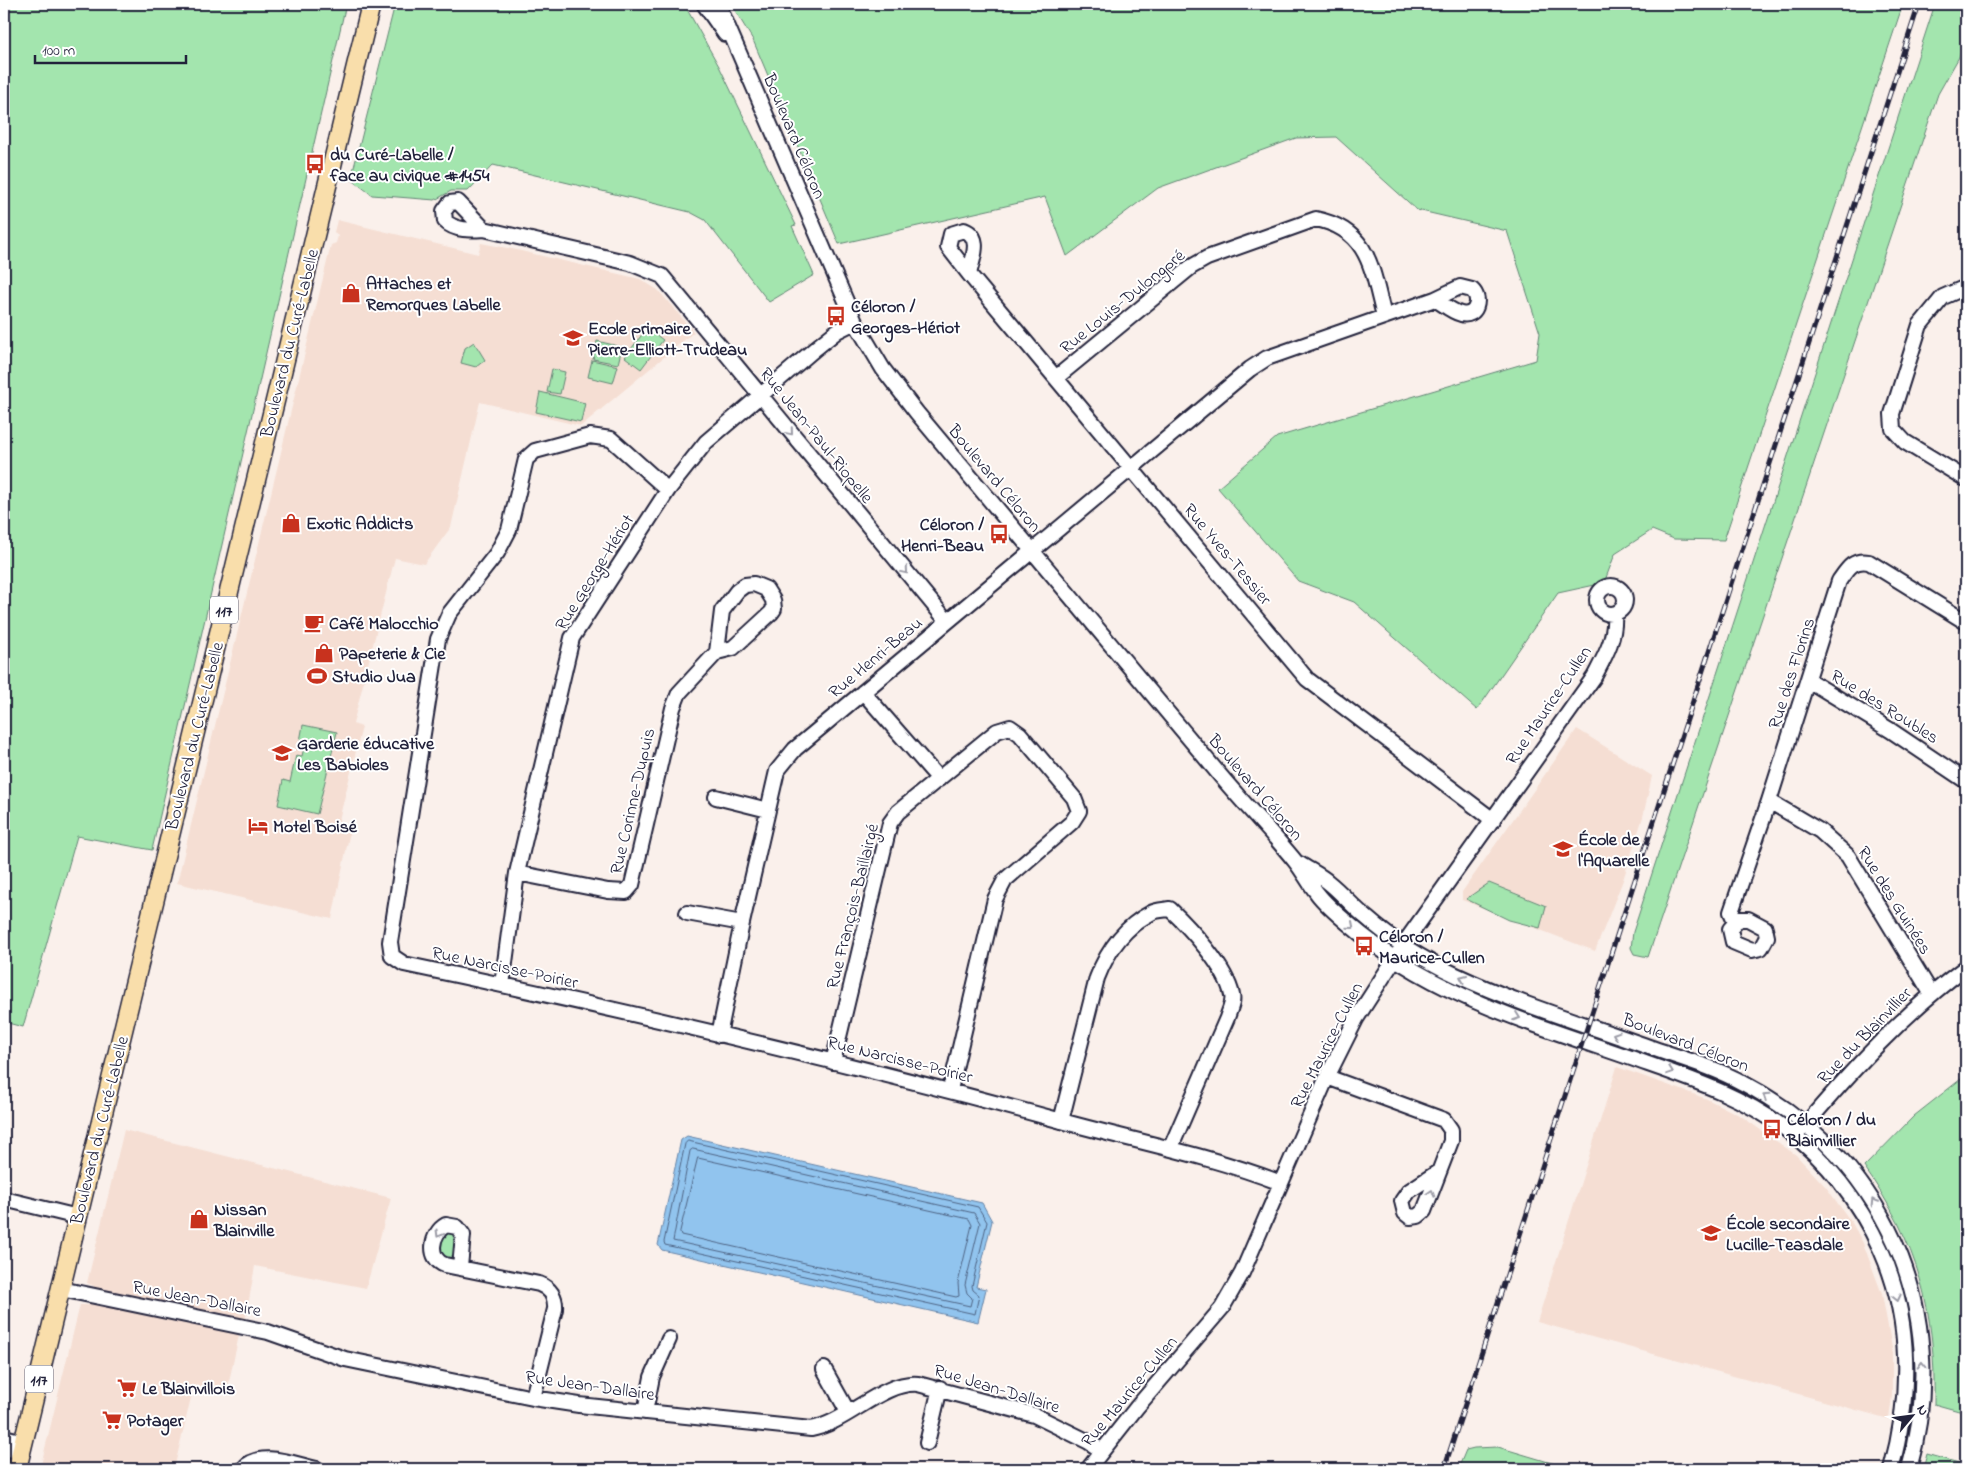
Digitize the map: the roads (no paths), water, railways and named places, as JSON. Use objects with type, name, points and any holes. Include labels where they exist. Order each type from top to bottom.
[{"type":"main road","name":"Boulevard du Curé-Labelle","points":[[21,1455],[371,4]]},
{"type":"street","name":"Boulevard Céloron","points":[[704,4],[744,67]]},
{"type":"street","name":"Boulevard Céloron","points":[[718,4],[855,322],[872,352],[894,384],[1215,770],[1297,863],[1316,892],[1329,906],[1360,934],[1394,960],[1435,984],[1476,1002],[1718,1089],[1759,1110],[1795,1136],[1828,1168],[1860,1211],[1881,1252],[1896,1292],[1904,1334],[1906,1384],[1902,1421],[1891,1469]]},
{"type":"street","name":"Rue Louis-Dulongpré","points":[[1057,377],[1191,268],[1207,258],[1316,219],[1335,223],[1358,241],[1368,257],[1384,316]]},
{"type":"street","name":"Rue Jean-Paul-Riopelle","points":[[484,228],[630,263],[658,273],[672,286],[947,621]]},
{"type":"street","name":"Rue Yves-Tessier","points":[[969,274],[1057,377],[1307,679],[1493,820]]},
{"type":"street","points":[[1966,287],[1943,297],[1920,325],[1892,414],[1893,429],[1905,442],[1966,479]]},
{"type":"street","points":[[1032,550],[1250,368],[1267,358],[1435,299]]},
{"type":"street","name":"Rue George-Hériot","points":[[502,985],[517,873],[572,638],[668,490],[706,442],[760,394],[837,331],[855,322]]},
{"type":"street","name":"Rue Narcisse-Poirier","points":[[668,490],[611,440],[590,436],[535,451],[526,459],[509,530],[497,553],[449,614],[438,639],[390,942],[392,956],[404,964],[719,1035],[950,1090],[1060,1121],[1171,1148],[1281,1183]]},
{"type":"street","name":"Rue Henri-Beau","points":[[719,1035],[777,770],[795,749],[1032,550]]},
{"type":"street","name":"Rue des Florins","points":[[1735,920],[1731,912],[1769,801],[1839,581],[1849,566],[1859,560],[1869,562],[1966,622]]},
{"type":"street","name":"Rue Corinne-Dupuis","points":[[517,873],[608,891],[626,892],[632,885],[673,708],[679,693],[716,652],[722,611],[730,600],[745,585],[754,584],[766,589],[773,600],[774,609],[771,614],[733,648],[716,652]]},
{"type":"street","name":"Rue Maurice-Cullen","points":[[1088,1469],[1222,1308],[1242,1273],[1327,1077],[1356,1019],[1403,945],[1594,677],[1607,652],[1615,629],[1614,614]]},
{"type":"street","name":"Rue des Roubles","points":[[1808,680],[1890,730],[1966,781]]},
{"type":"street","points":[[863,692],[939,779]]},
{"type":"street","name":"Rue François-Baillairgé","points":[[833,1062],[890,823],[898,812],[997,731],[1010,727],[1020,734],[1074,798],[1079,811],[1072,822],[1005,880],[1000,887],[995,899],[950,1090]]},
{"type":"street","points":[[716,797],[768,810]]},
{"type":"street","name":"Rue des Guinées","points":[[1769,801],[1820,831],[1848,856],[1931,993]]},
{"type":"street","name":"Boulevard Céloron","points":[[1297,863],[1328,881],[1367,918],[1403,945],[1437,966],[1490,989],[1723,1073],[1760,1092],[1806,1124],[1842,1159],[1872,1199],[1896,1245],[1911,1286],[1920,1332],[1923,1379],[1919,1426],[1909,1469]]},
{"type":"street","points":[[1060,1121],[1105,957],[1119,938],[1152,912],[1170,910],[1184,923],[1226,977],[1233,997],[1227,1018],[1171,1148]]},
{"type":"street","points":[[687,913],[742,923]]},
{"type":"street","name":"Rue du Blainvillier","points":[[1795,1136],[1876,1048],[1931,993],[1966,967]]},
{"type":"street","points":[[1327,1077],[1444,1120],[1451,1130],[1451,1140],[1438,1172]]},
{"type":"street","points":[[4,1199],[78,1217]]},
{"type":"street","points":[[460,1267],[539,1284],[548,1289],[554,1298],[555,1309],[533,1398]]},
{"type":"street","name":"Rue Jean-Dallaire","points":[[61,1289],[268,1332],[345,1359],[533,1398],[645,1412],[810,1429],[826,1425],[902,1385],[918,1384],[940,1388],[1043,1419],[1089,1442],[1102,1451]]},
{"type":"street","points":[[645,1412],[652,1376],[669,1339]]},
{"type":"street","points":[[824,1370],[848,1412]]},
{"type":"street","points":[[927,1443],[940,1388]]},
{"type":"street","points":[[4,1437],[21,1455]]},
{"type":"street","points":[[4,1448],[21,1455]]},
{"type":"street","points":[[243,1469],[249,1463],[261,1459],[317,1469]]},
{"type":"water","points":[[687,1136],[982,1203],[992,1221],[976,1287],[986,1289],[978,1322],[662,1250],[658,1245],[681,1140]]},
{"type":"railway","points":[[1444,1469],[1919,4]]},
{"type":"place","name":"du Curé-Labelle / face au civique #1454","points":[[315,164]]},
{"type":"place","name":"Attaches et Remorques Labelle","points":[[351,293]]},
{"type":"place","name":"Céloron / Georges-Hériot","points":[[836,316]]},
{"type":"place","name":"Ecole primaire Pierre-Elliott-Trudeau","points":[[573,338]]},
{"type":"place","name":"Exotic Addicts","points":[[291,523]]},
{"type":"place","name":"Céloron / Henri-Beau","points":[[999,534]]},
{"type":"place","name":"Café Malocchio","points":[[314,623]]},
{"type":"place","name":"Papeterie & Cie","points":[[324,653]]},
{"type":"place","name":"Studio Jua","points":[[317,676]]},
{"type":"place","name":"Garderie éducative Les Babioles","points":[[282,753]]},
{"type":"place","name":"Motel Boisé","points":[[258,826]]},
{"type":"place","name":"École de l'Aquarelle","points":[[1563,849]]},
{"type":"place","name":"Céloron / Maurice-Cullen","points":[[1364,946]]},
{"type":"place","name":"Céloron / du Blainvillier","points":[[1772,1129]]},
{"type":"place","name":"Nissan Blainville","points":[[199,1219]]},
{"type":"place","name":"École secondaire Lucille-Teasdale","points":[[1711,1233]]},
{"type":"place","name":"Le Blainvillois","points":[[127,1388]]},
{"type":"place","name":"Potager","points":[[112,1420]]}]
